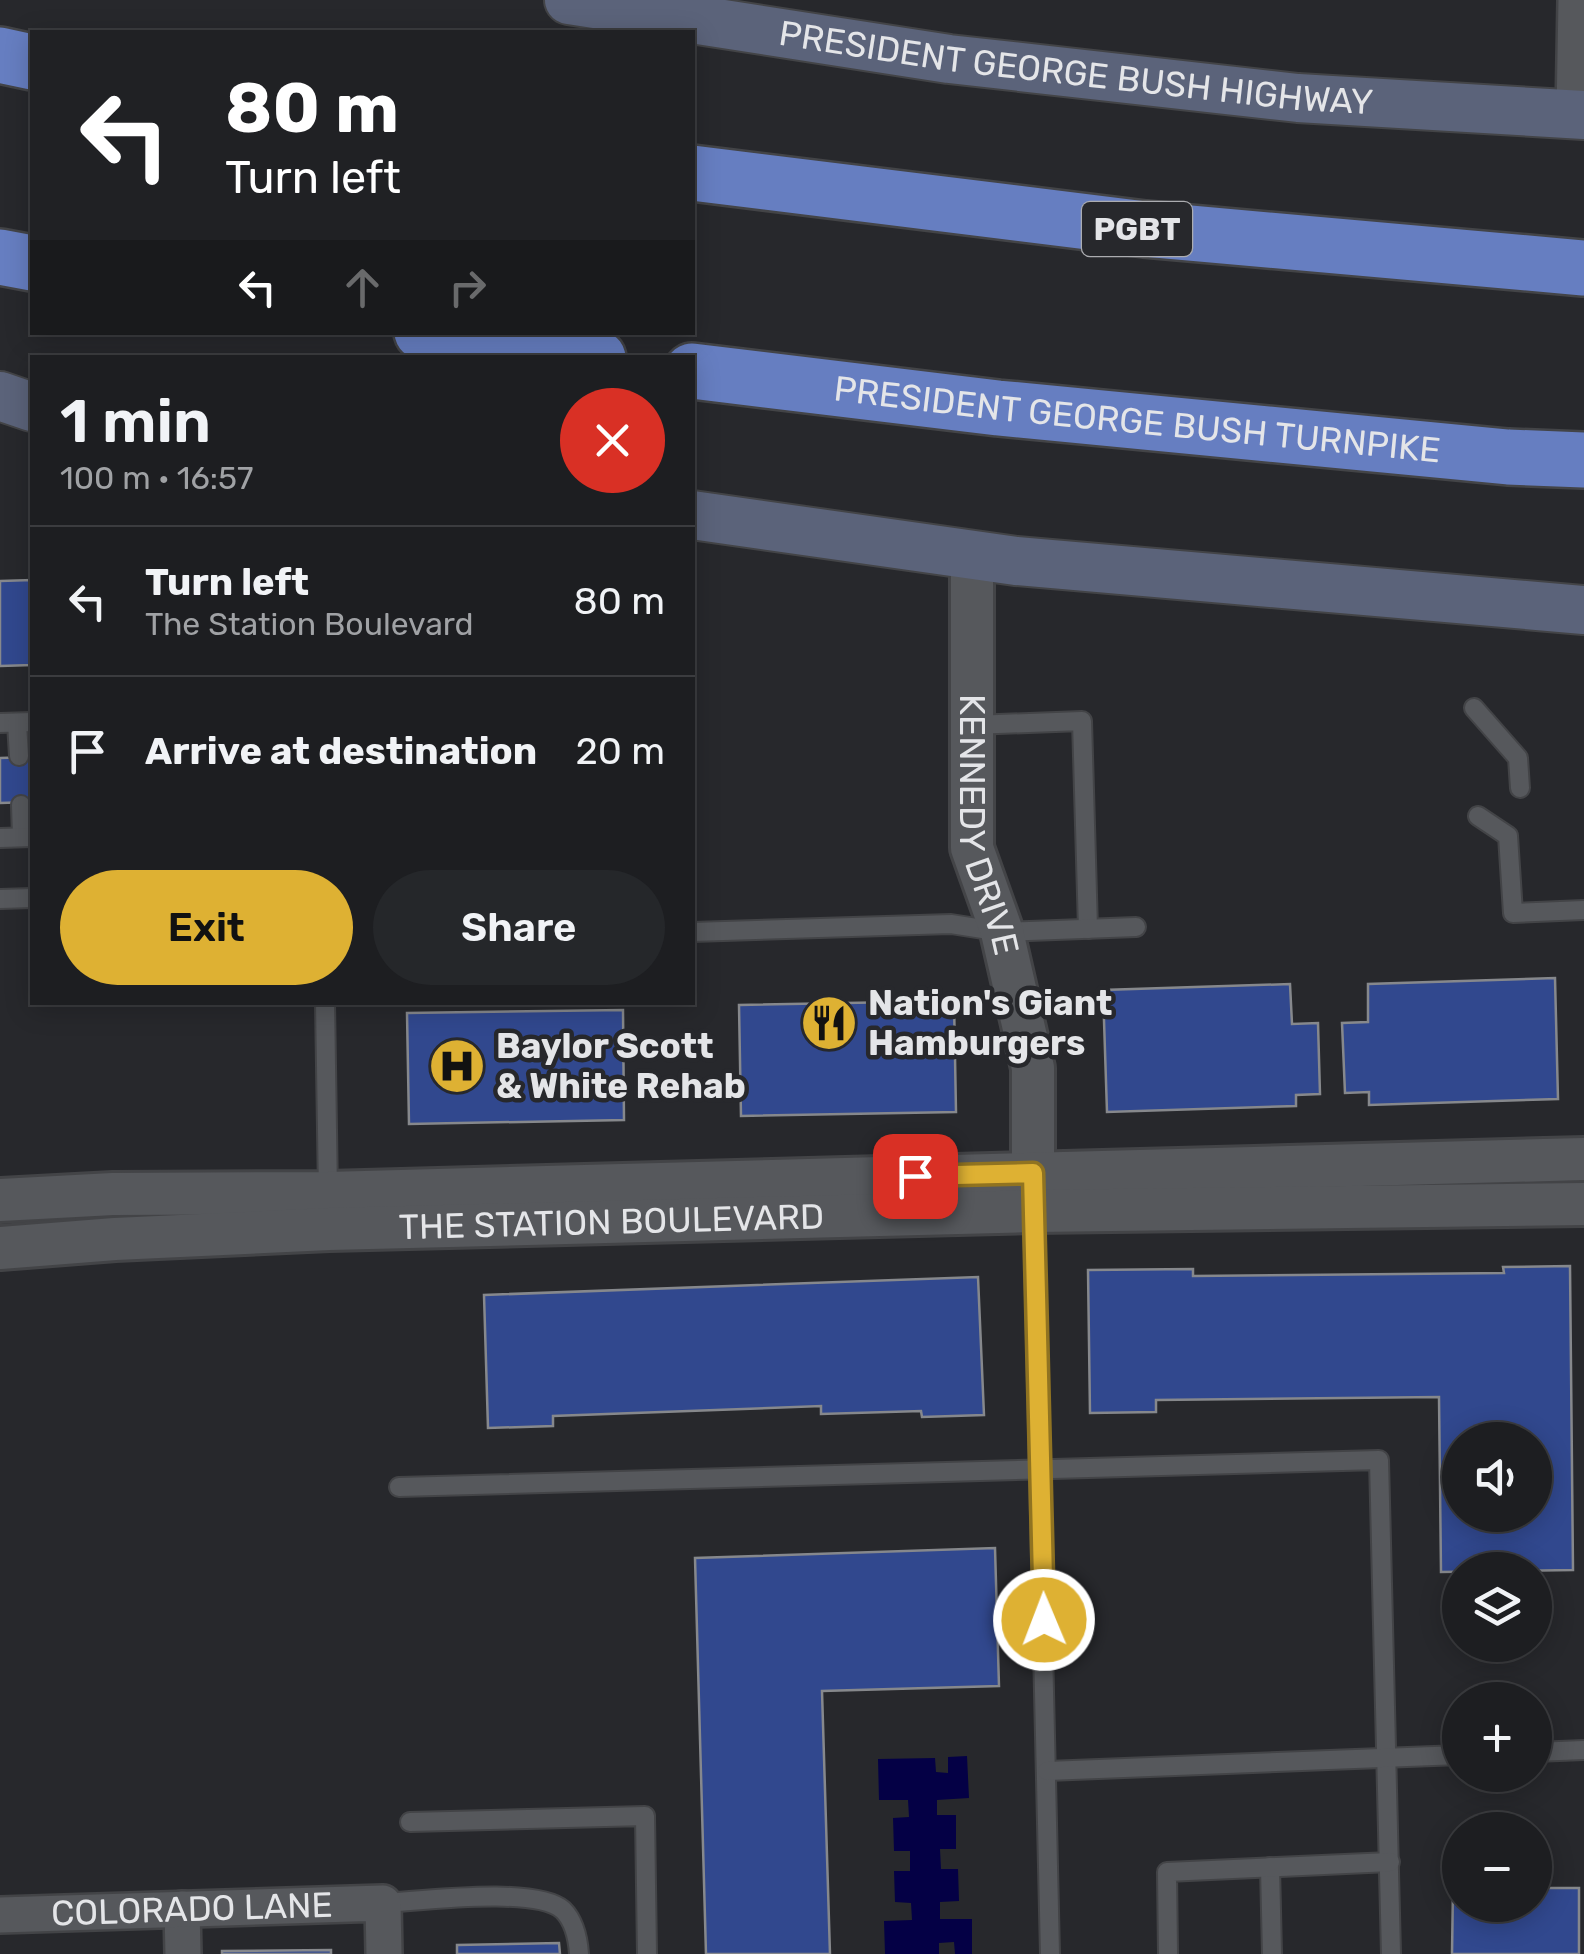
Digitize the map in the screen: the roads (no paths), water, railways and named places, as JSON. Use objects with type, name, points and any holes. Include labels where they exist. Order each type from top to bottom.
[{"type":"highway","points":[[0,56],[30,62]]},
{"type":"highway","name":"PGBT","points":[[695,173],[1126,228],[1584,268]]},
{"type":"highway","points":[[0,257],[30,263]]},
{"type":"highway","points":[[442,335],[578,355]]},
{"type":"highway","name":"PRESIDENT GEORGE BUSH TURNPIKE","points":[[695,371],[998,408],[1508,457],[1584,460]]},
{"type":"main road","name":"PRESIDENT GEORGE BUSH HIGHWAY","points":[[570,0],[988,63],[1298,98],[1579,115]]},
{"type":"main road","points":[[0,399],[30,407]]},
{"type":"main road","points":[[695,516],[972,554],[1584,610]]},
{"type":"street","points":[[1576,0],[1579,115]]},
{"type":"street","name":"KENNEDY DRIVE","points":[[972,554],[972,848],[1002,932],[1033,1068],[1033,1192]]},
{"type":"street","name":"THE STATION BOULEVARD","points":[[0,1248],[329,1211],[1033,1192],[1584,1159]]},
{"type":"street","name":"THE STATION BOULEVARD","points":[[1033,1192],[1584,1204]]},
{"type":"street","name":"THE STATION BOULEVARD","points":[[0,1200],[113,1194],[329,1211]]},
{"type":"street","points":[[383,1903],[384,1954]]},
{"type":"street","name":"COLORADO LANE","points":[[0,1914],[383,1903]]},
{"type":"street","points":[[182,1909],[183,1954]]},
{"type":"lane","points":[[1474,708],[1518,758],[1520,788]]},
{"type":"lane","points":[[972,724],[1082,721],[1088,929]]},
{"type":"lane","points":[[17,723],[19,756]]},
{"type":"lane","points":[[0,838],[27,837],[21,804]]},
{"type":"lane","points":[[1478,816],[1508,836],[1513,913],[1584,910]]},
{"type":"lane","points":[[0,899],[30,898]]},
{"type":"lane","points":[[695,932],[951,924],[1002,932],[1136,927]]},
{"type":"lane","points":[[325,1005],[329,1211]]},
{"type":"lane","points":[[1033,1192],[1050,1954]]},
{"type":"lane","points":[[399,1488],[1378,1460],[1390,1954]]},
{"type":"lane","points":[[1552,1751],[1584,1750]]},
{"type":"lane","points":[[1046,1771],[1442,1756]]},
{"type":"lane","points":[[410,1822],[645,1816],[647,1954]]},
{"type":"lane","points":[[1168,1954],[1166,1872],[1390,1862]]},
{"type":"lane","points":[[1270,1867],[1272,1954]]},
{"type":"lane","points":[[383,1903],[521,1896],[545,1901],[562,1910],[574,1925],[579,1954]]},
{"type":"place","name":"Nation's Giant Hamburgers","points":[[829,1023]]},
{"type":"place","name":"Baylor Scott & White Rehab","points":[[457,1066]]}]
